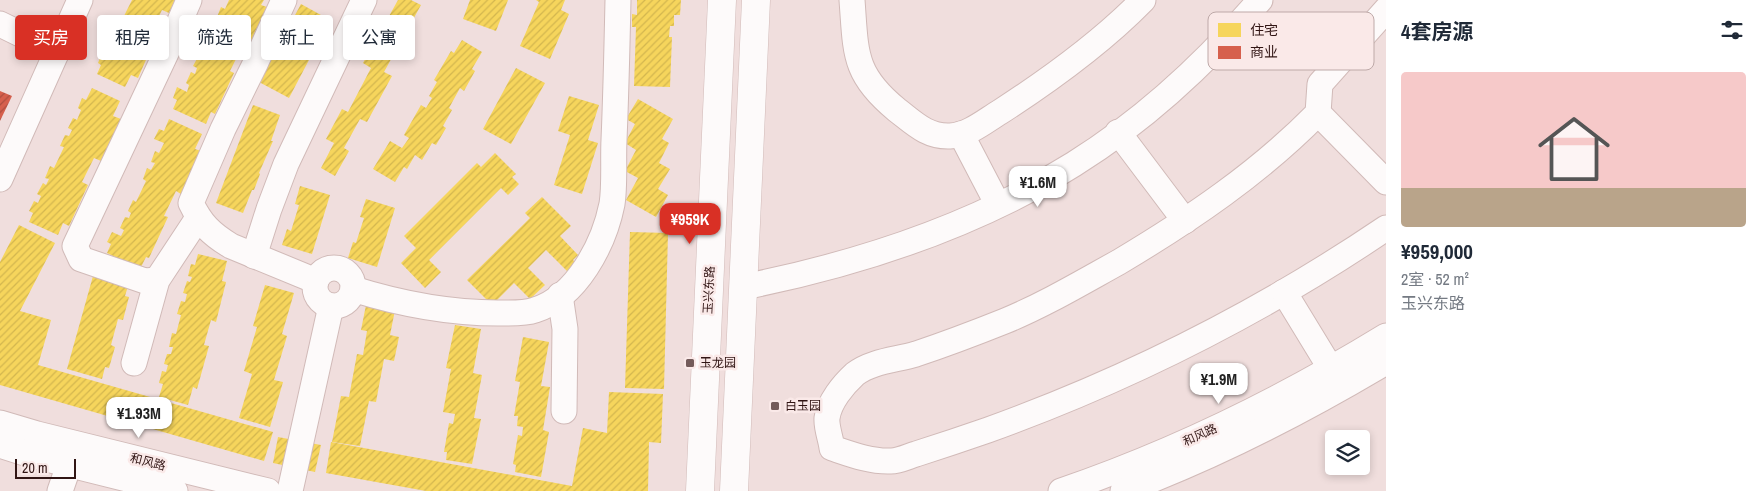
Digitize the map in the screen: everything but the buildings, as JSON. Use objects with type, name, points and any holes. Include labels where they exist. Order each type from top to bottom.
[{"type":"main road","name":"玉兴东路","points":[[700,491],[722,0]]},
{"type":"main road","points":[[734,491],[756,0]]},
{"type":"street","points":[[73,15],[80,0]]},
{"type":"street","points":[[156,280],[145,281],[81,259],[75,246],[189,0]]},
{"type":"street","points":[[284,0],[256,64],[223,129],[191,203],[198,218],[208,230],[231,246],[316,281]]},
{"type":"street","points":[[254,256],[286,164],[364,0]]},
{"type":"street","points":[[353,289],[415,306],[476,312],[534,311],[572,286],[594,256],[612,204],[618,0]]},
{"type":"street","points":[[852,0],[855,44],[860,66],[873,87],[881,96],[925,132],[937,136],[950,136],[972,130],[1025,96],[1068,65],[1143,0]]},
{"type":"street","points":[[1249,12],[1260,0]]},
{"type":"street","points":[[1374,23],[1386,10]]},
{"type":"street","points":[[0,24],[15,31]]},
{"type":"street","points":[[743,287],[809,273],[890,250],[938,232],[998,205],[1074,164],[1118,132],[1182,80],[1208,56]]},
{"type":"street","points":[[0,178],[53,60]]},
{"type":"street","points":[[1332,70],[1320,84],[1318,112],[1301,130],[1258,168],[1185,221],[1082,283],[1006,321],[923,351],[867,366],[847,382],[832,405],[827,419],[832,448],[871,459],[892,461],[964,439],[1034,413],[1172,353],[1284,292],[1386,228]]},
{"type":"street","points":[[1318,112],[1386,182]]},
{"type":"street","points":[[1118,132],[1185,221]]},
{"type":"street","points":[[961,134],[998,205]]},
{"type":"street","points":[[134,363],[156,280],[198,218]]},
{"type":"street","points":[[334,268],[348,274],[352,281],[353,289],[346,302],[339,306],[331,306],[324,304],[318,298],[315,293],[316,281],[320,274],[334,268]]},
{"type":"street","points":[[1284,292],[1331,369]]},
{"type":"street","points":[[560,295],[564,329],[564,411]]},
{"type":"street","points":[[290,491],[331,306]]},
{"type":"street","name":"和风路","points":[[1061,491],[1136,463],[1227,423],[1291,392],[1386,336]]},
{"type":"street","name":"和风路","points":[[1123,491],[1191,464],[1246,439],[1301,411],[1386,362]]},
{"type":"street","name":"和风路","points":[[0,422],[37,434],[268,491]]},
{"type":"street","name":"和风路","points":[[0,445],[69,465],[175,491]]},
{"type":"street","points":[[60,491],[69,465]]},
{"type":"place","name":"玉龙园","points":[[690,363]]},
{"type":"place","name":"白玉园","points":[[775,406]]}]
